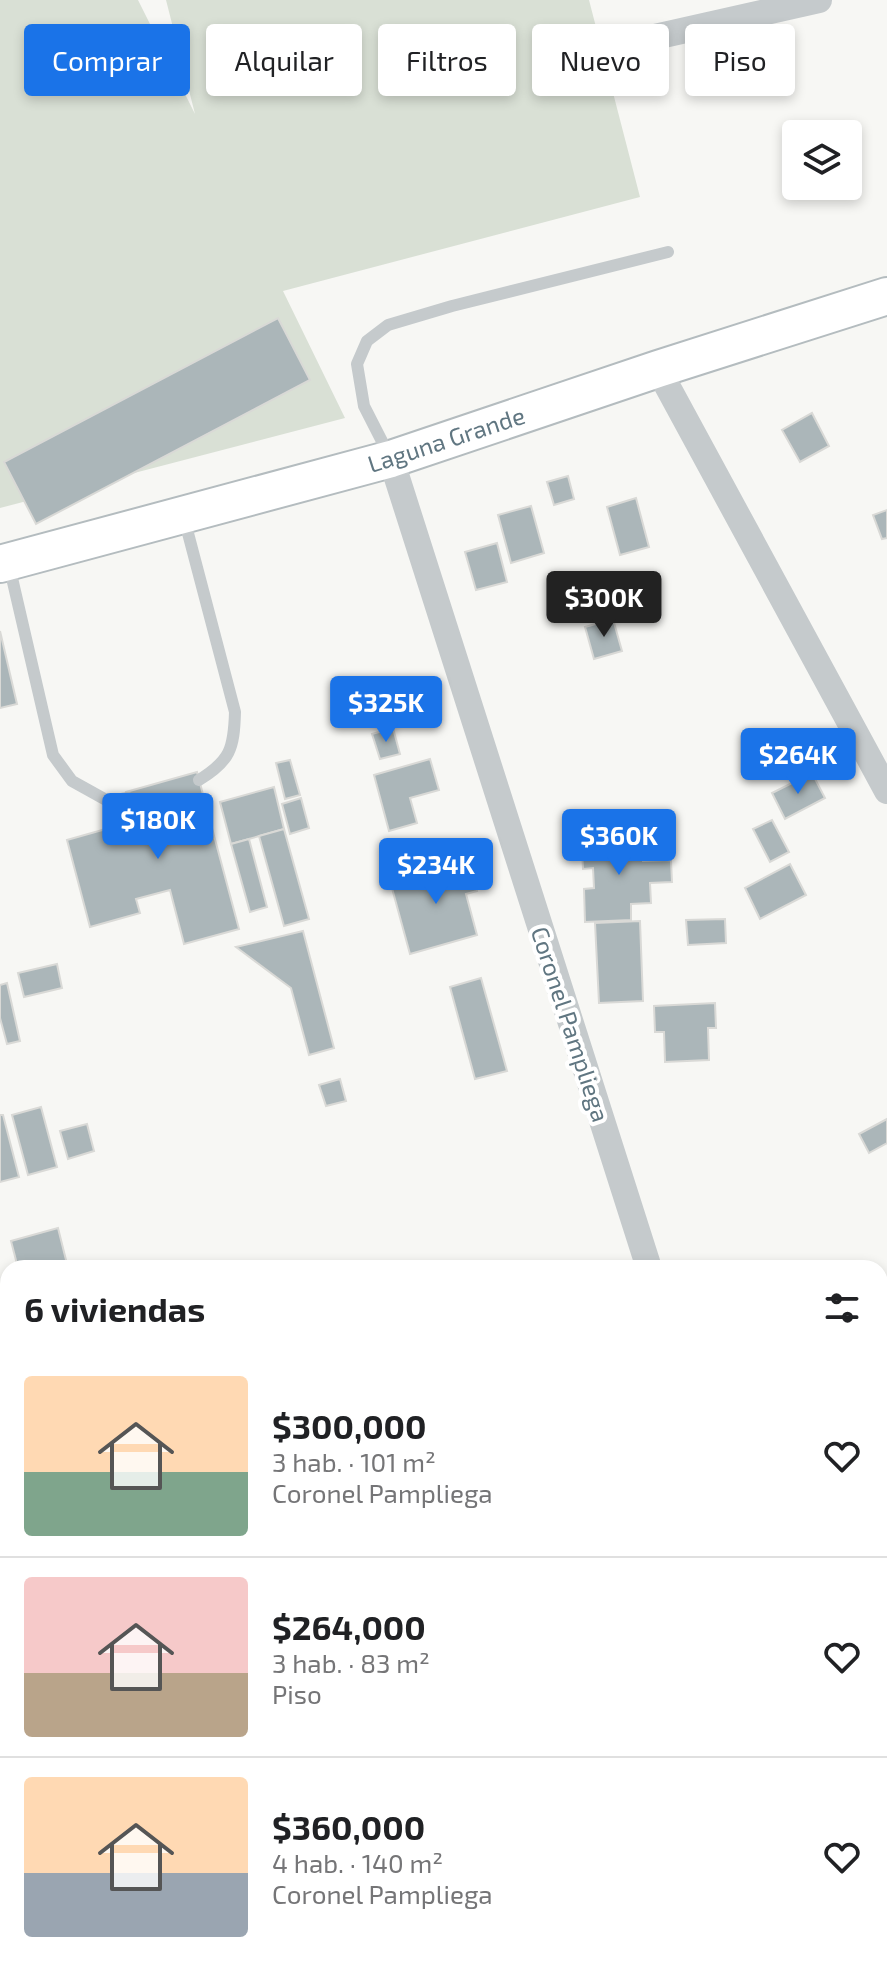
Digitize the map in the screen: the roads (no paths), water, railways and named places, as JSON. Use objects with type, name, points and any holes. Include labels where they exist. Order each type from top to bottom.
[{"type":"main road","name":"Laguna Grande","points":[[4,563],[391,459],[887,296]]},
{"type":"street","points":[[669,34],[819,0]]},
{"type":"street","points":[[658,369],[887,791]]},
{"type":"street","name":"Coronel Pampliega","points":[[391,459],[646,1260]]},
{"type":"lane","points":[[391,459],[364,406],[357,364],[367,341],[388,325],[668,252]]},
{"type":"lane","points":[[183,516],[235,712],[234,741],[219,768],[199,780]]},
{"type":"lane","points":[[4,563],[53,755],[72,781],[108,801],[128,798]]}]
